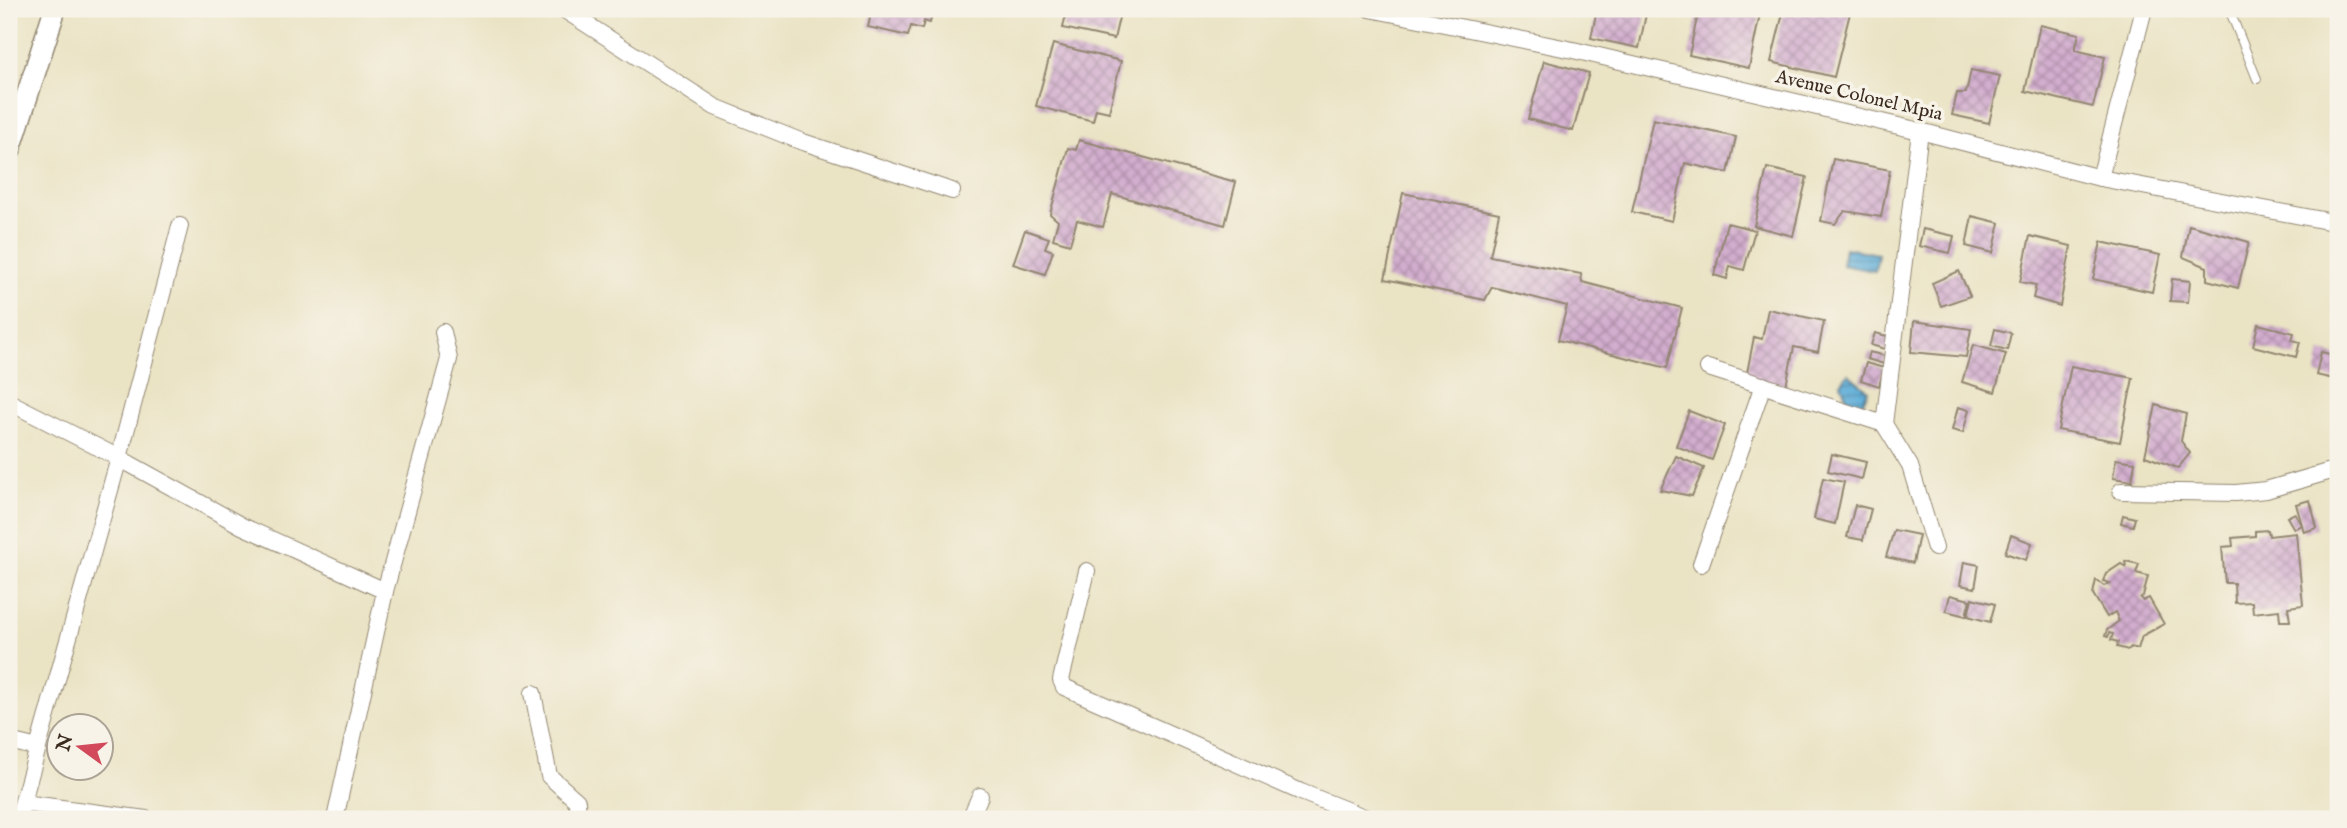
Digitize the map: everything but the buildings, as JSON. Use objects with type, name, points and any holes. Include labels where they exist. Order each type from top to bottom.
[{"type":"street","points":[[9,152],[55,9]]},
{"type":"street","points":[[564,9],[715,107],[800,141],[952,191]]},
{"type":"street","name":"Avenue Colonel Mpia","points":[[1370,9],[1573,50],[1920,131],[2100,178],[2338,223]]},
{"type":"street","points":[[2100,178],[2144,9]]},
{"type":"street","points":[[1920,131],[1884,424],[1910,466],[1935,548]]},
{"type":"street","points":[[146,819],[21,811],[180,226]]},
{"type":"street","points":[[335,819],[385,591],[449,359],[443,332]]},
{"type":"street","points":[[1708,368],[1884,424]]},
{"type":"street","points":[[1701,565],[1763,385]]},
{"type":"street","points":[[9,402],[119,458],[242,526],[385,591]]},
{"type":"street","points":[[2121,491],[2236,494],[2266,490],[2338,469]]},
{"type":"street","points":[[1087,571],[1061,680],[1064,687],[1301,792],[1369,819]]},
{"type":"street","points":[[533,694],[549,776],[576,801],[578,819]]},
{"type":"street","points":[[9,741],[38,748]]},
{"type":"street","points":[[970,819],[980,796]]},
{"type":"lane","points":[[2229,9],[2257,79]]},
{"type":"water","points":[[1845,248],[1878,254],[1875,271],[1842,265]]},
{"type":"water","points":[[1848,374],[1868,390],[1860,409],[1849,404],[1841,383]]}]
